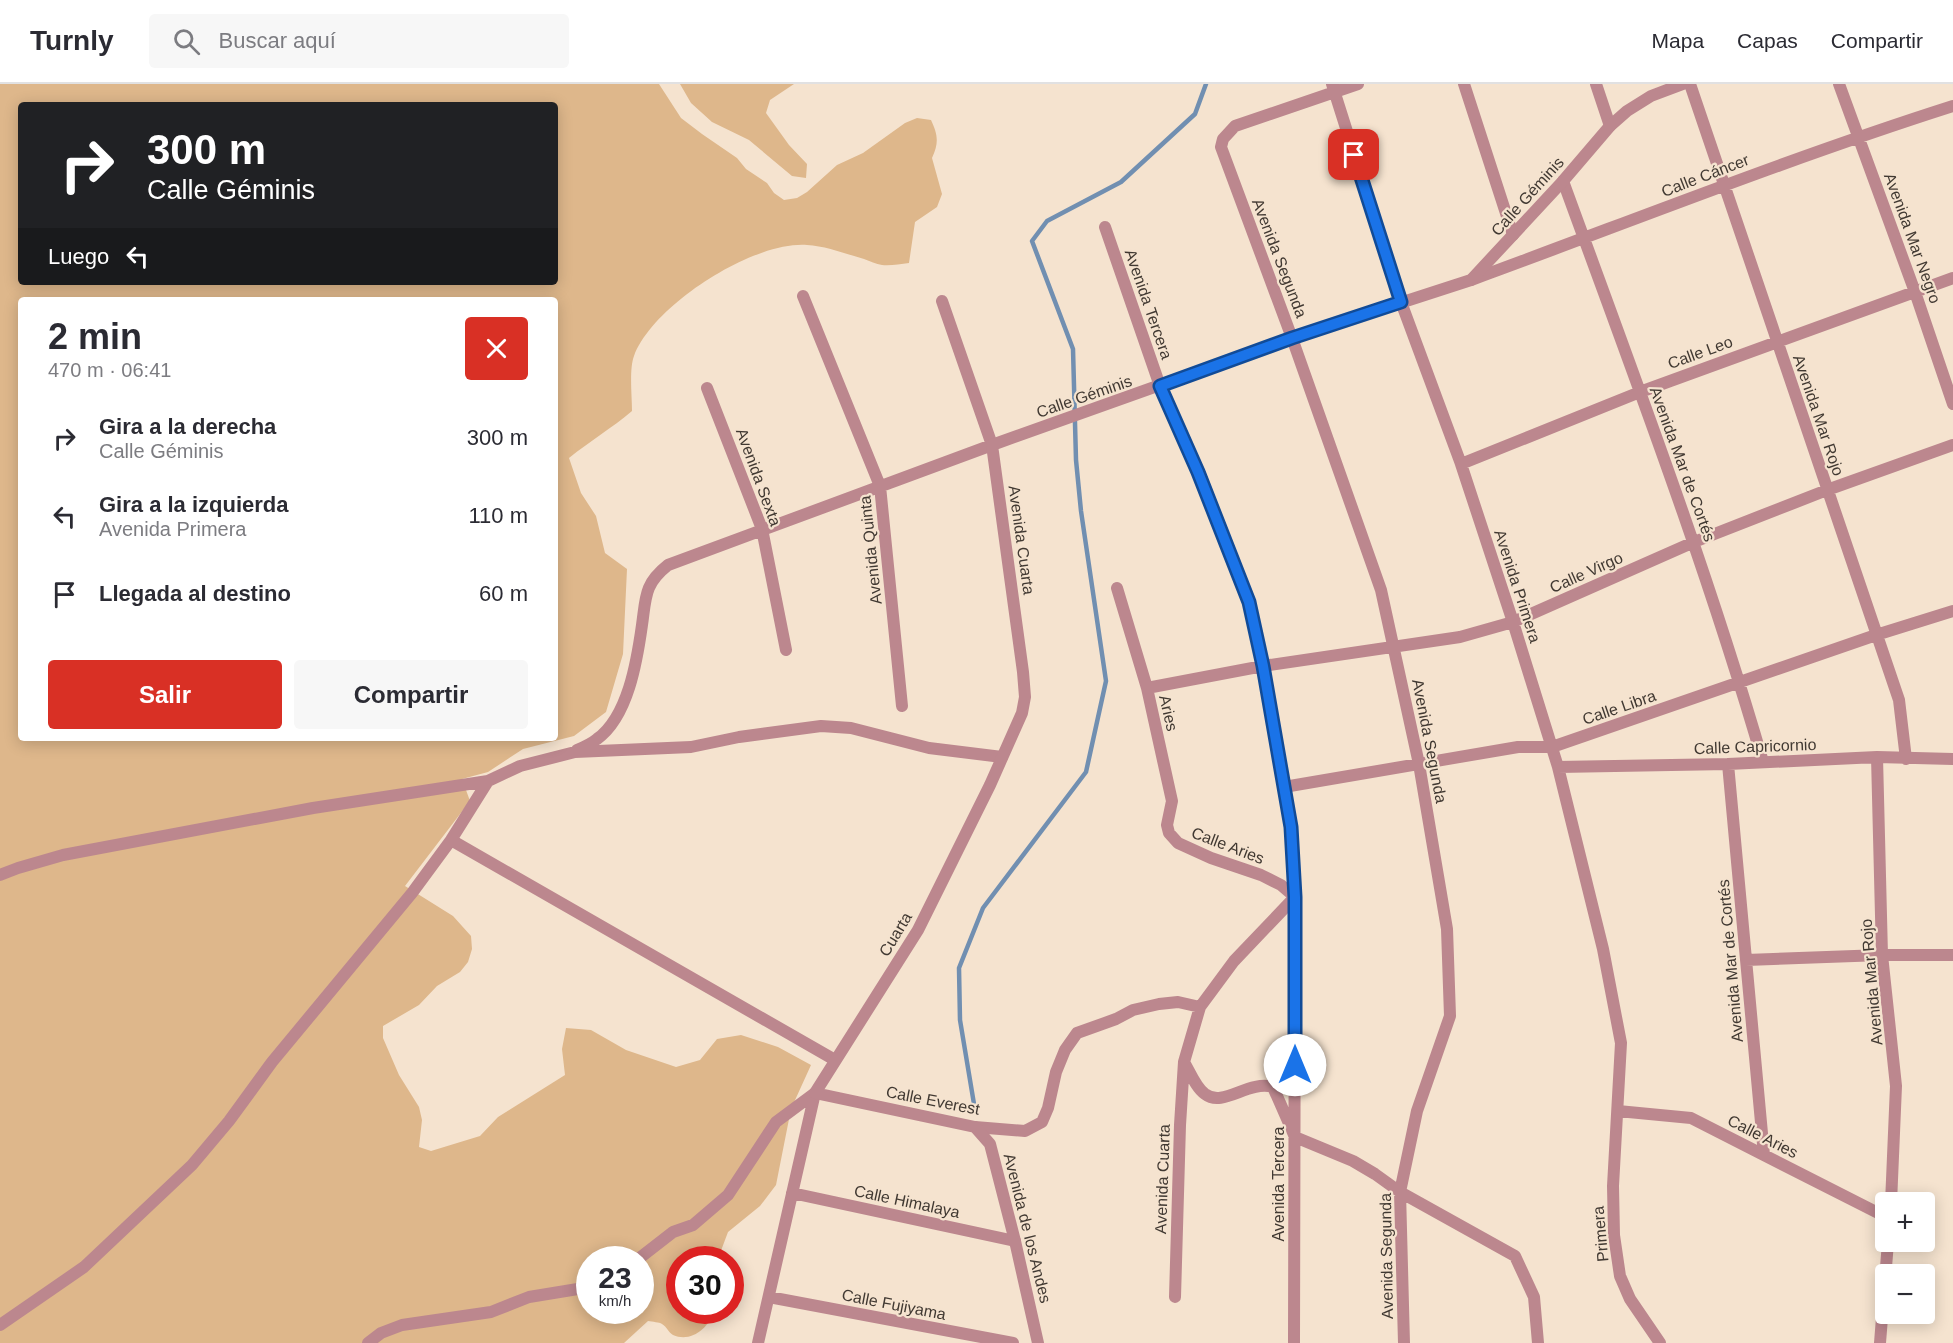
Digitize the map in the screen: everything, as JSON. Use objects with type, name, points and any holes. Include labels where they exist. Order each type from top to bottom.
[{"type":"street","points":[[1333,88],[1358,84]]},
{"type":"street","points":[[1464,84],[1513,235]]},
{"type":"street","points":[[1596,84],[1610,126]]},
{"type":"street","points":[[1651,96],[1658,84]]},
{"type":"street","name":"Calle Géminis","points":[[575,752],[598,739],[613,723],[626,697],[634,666],[647,589],[657,574],[668,564],[1292,338],[1472,280],[1610,126],[1627,111],[1651,96],[1683,84]]},
{"type":"street","name":"Avenida Mar Rojo","points":[[1690,84],[1899,700],[1906,759]]},
{"type":"street","name":"Avenida Mar Negro","points":[[1839,84],[1953,404]]},
{"type":"street","name":"Avenida Segunda","points":[[1333,88],[1235,126],[1223,139],[1221,147],[1292,338],[1381,590],[1419,764],[1447,928],[1450,1016],[1417,1111],[1400,1192],[1404,1343]]},
{"type":"street","name":"Avenida Primera","points":[[1333,88],[1401,302],[1461,464],[1558,767],[1604,949],[1621,1043],[1618,1111]]},
{"type":"street","name":"Calle Cáncer","points":[[1472,280],[1859,136],[1953,106]]},
{"type":"street","name":"Avenida Mar de Cortés","points":[[1563,181],[1694,542],[1740,682],[1763,762]]},
{"type":"street","name":"Avenida Tercera","points":[[1105,227],[1160,386],[1198,472],[1249,602],[1263,666],[1291,827],[1295,897],[1294,1343]]},
{"type":"street","name":"Calle Leo","points":[[1461,464],[1640,392],[1953,278]]},
{"type":"street","name":"Avenida Quinta","points":[[804,296],[880,486],[902,706]]},
{"type":"street","name":"Avenida Cuarta","points":[[942,300],[992,445],[1025,697],[1022,713],[990,784]]},
{"type":"street","name":"Avenida Sexta","points":[[707,388],[762,529],[786,650]]},
{"type":"street","name":"Calle Virgo","points":[[1147,688],[1263,666],[1460,637],[1513,622],[1694,542],[1827,490],[1953,445]]},
{"type":"street","name":"Aries","points":[[1117,588],[1147,688],[1172,801],[1167,825],[1169,833],[1178,843]]},
{"type":"street","name":"Calle Libra","points":[[1284,787],[1518,747],[1552,747],[1876,635],[1953,611]]},
{"type":"street","points":[[0,875],[63,855],[313,808],[488,781],[520,766],[575,752],[691,747],[739,736],[821,726],[851,728],[928,748],[1002,757]]},
{"type":"street","name":"Avenida Mar Rojo","points":[[1877,757],[1882,955],[1892,1028],[1896,1086],[1892,1192]]},
{"type":"street","name":"Calle Capricornio","points":[[1558,767],[1728,764],[1877,757],[1953,759]]},
{"type":"street","name":"Avenida Mar de Cortés","points":[[1728,764],[1764,1155]]},
{"type":"street","points":[[0,1325],[84,1267],[192,1165],[230,1121],[272,1062],[412,893],[451,840],[488,781]]},
{"type":"street","name":"Cuarta","points":[[815,1093],[918,930],[990,784]]},
{"type":"street","points":[[451,840],[835,1060]]},
{"type":"street","name":"Calle Aries","points":[[1178,843],[1211,858],[1261,875],[1281,885],[1295,897]]},
{"type":"street","points":[[1200,1006],[1234,961],[1295,897]]},
{"type":"street","points":[[1746,960],[1953,955]]},
{"type":"street","name":"Calle Everest","points":[[815,1093],[975,1127],[1025,1131],[1042,1122],[1065,1050],[1077,1033],[1116,1019],[1132,1010],[1159,1004],[1178,1002],[1200,1006]]},
{"type":"street","name":"Avenida Cuarta","points":[[1175,1297],[1184,1062],[1200,1006]]},
{"type":"street","points":[[1184,1062],[1203,1094],[1213,1098],[1230,1096],[1262,1084],[1274,1087],[1295,1137],[1353,1161],[1400,1192],[1515,1256],[1534,1297],[1538,1343]]},
{"type":"street","points":[[758,1343],[815,1093]]},
{"type":"street","points":[[654,1247],[673,1232],[693,1225],[728,1195],[776,1122],[815,1093]]},
{"type":"street","name":"Calle Aries","points":[[1618,1111],[1691,1118],[1875,1211]]},
{"type":"street","name":"Primera","points":[[1618,1111],[1613,1186],[1614,1235],[1620,1276],[1630,1299],[1660,1343]]},
{"type":"street","name":"Avenida de los Andes","points":[[975,1127],[990,1144],[1038,1343]]},
{"type":"street","name":"Calle Himalaya","points":[[792,1193],[1015,1241]]},
{"type":"street","points":[[1880,1343],[1887,1252]]},
{"type":"street","points":[[369,1343],[381,1333],[402,1325],[491,1312],[529,1297],[576,1289]]},
{"type":"street","name":"Calle Fujiyama","points":[[770,1297],[1013,1343]]},
{"type":"shaded area","points":[[0,84],[659,84],[681,118],[737,158],[746,169],[767,183],[774,193],[784,200],[797,198],[807,192],[837,165],[863,153],[905,123],[917,118],[931,120],[937,139],[932,158],[942,194],[937,207],[915,222],[909,263],[882,265],[807,245],[760,253],[707,280],[683,297],[645,336],[632,361],[632,411],[569,458],[581,493],[596,516],[605,553],[627,569],[623,654],[606,712],[574,736],[558,740],[558,297],[18,297],[18,741],[554,741],[523,749],[488,772],[462,779],[470,801],[405,886],[453,916],[471,936],[472,949],[468,962],[460,972],[437,986],[419,1005],[383,1026],[383,1038],[399,1075],[419,1107],[422,1120],[419,1147],[431,1151],[480,1136],[498,1117],[565,1075],[562,1049],[566,1028],[591,1030],[626,1050],[676,1067],[700,1060],[717,1039],[741,1035],[778,1047],[811,1065],[791,1109],[776,1185],[760,1206],[728,1232],[723,1246],[666,1246],[666,1324],[707,1324],[704,1328],[693,1335],[680,1337],[671,1334],[661,1323],[654,1322],[654,1246],[576,1246],[576,1324],[645,1324],[624,1343],[0,1343]]},
{"type":"shaded area","points":[[680,84],[794,84],[770,100],[766,113],[789,145],[807,164],[806,178],[792,176],[749,140],[712,122],[691,103]]},
{"type":"waterway","points":[[974,1104],[960,1020],[959,968],[983,908],[1086,772],[1106,681],[1081,511],[1076,460],[1073,349],[1032,241],[1047,221],[1121,182],[1195,114],[1206,84]]},
{"type":"route","points":[[1295,1065],[1295,897],[1291,827],[1263,666],[1249,602],[1233,558],[1160,386],[1292,338],[1401,302],[1354,155]]}]
